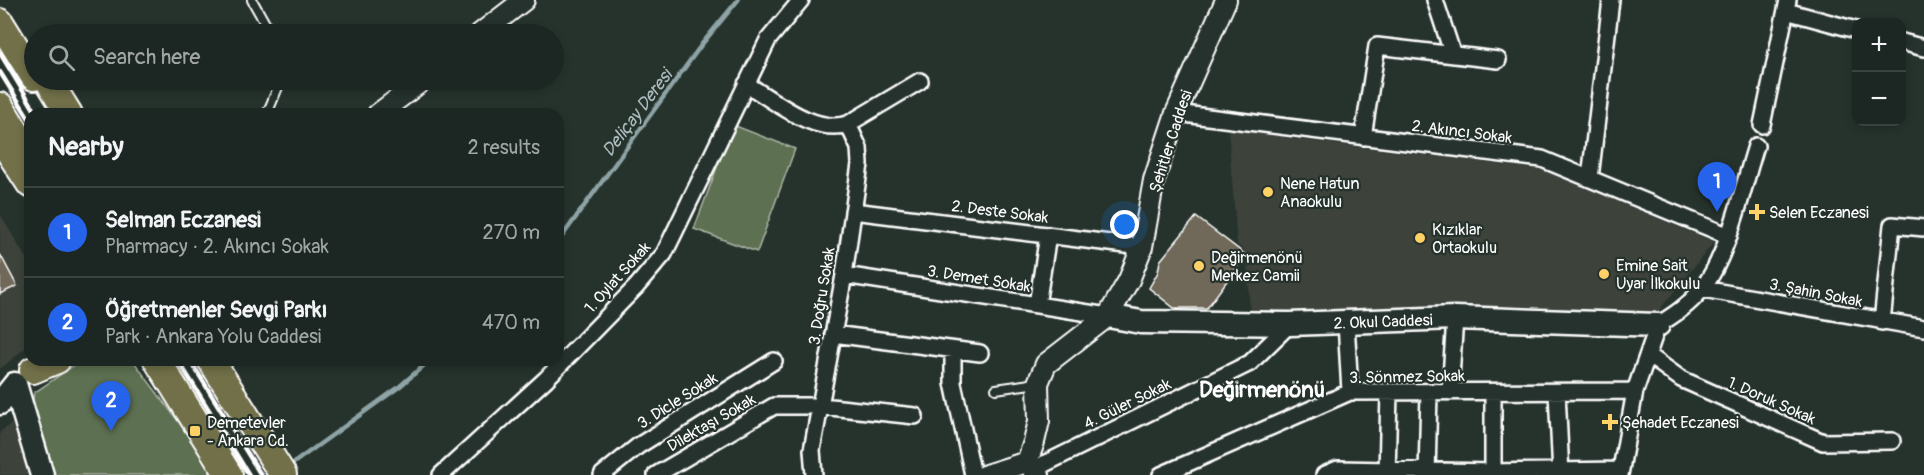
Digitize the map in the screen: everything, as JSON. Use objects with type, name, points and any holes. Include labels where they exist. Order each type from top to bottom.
[{"type":"highway","points":[[0,3],[24,42]]},
{"type":"highway","points":[[0,22],[24,60]]},
{"type":"highway","points":[[42,90],[53,108]]},
{"type":"highway","points":[[54,90],[65,108]]},
{"type":"highway","points":[[0,106],[24,145]]},
{"type":"highway","points":[[0,138],[24,175]]},
{"type":"highway","points":[[22,377],[45,366]]},
{"type":"highway","points":[[218,366],[250,426],[283,475]]},
{"type":"highway","points":[[163,370],[229,475]]},
{"type":"main road","name":"2. Okul Caddesi","points":[[1108,316],[1141,322],[1290,324],[1455,318],[1658,325]]},
{"type":"main road","points":[[0,403],[22,377]]},
{"type":"main road","points":[[22,377],[42,475]]},
{"type":"street","points":[[493,24],[524,0]]},
{"type":"street","name":"1. Oylat Sokak","points":[[564,361],[636,287],[664,254],[768,40],[801,0]]},
{"type":"street","name":"Şehitler Caddesi","points":[[1038,383],[1046,364],[1108,316],[1130,280],[1142,247],[1154,180],[1176,113],[1226,0]]},
{"type":"street","points":[[1435,0],[1453,55]]},
{"type":"street","points":[[1590,178],[1611,0]]},
{"type":"street","points":[[1762,125],[1787,5],[1852,28]]},
{"type":"street","points":[[1906,43],[1924,48]]},
{"type":"street","points":[[1363,137],[1377,46],[1498,60]]},
{"type":"street","points":[[746,84],[820,125],[836,128],[848,124],[920,81]]},
{"type":"street","points":[[386,108],[410,90]]},
{"type":"street","name":"2. Akıncı Sokak","points":[[1176,113],[1542,159],[1729,236]]},
{"type":"street","name":"3. Doğru Sokak","points":[[814,475],[812,450],[860,164],[859,148],[848,124]]},
{"type":"street","points":[[1324,475],[1338,469],[1428,473],[1620,472],[1635,391],[1658,325],[1678,312],[1703,289],[1729,236],[1756,146]]},
{"type":"street","name":"2. Deste Sokak","points":[[853,211],[1142,247]]},
{"type":"street","points":[[1882,322],[1892,225],[1924,228]]},
{"type":"street","points":[[1037,305],[1048,235]]},
{"type":"street","name":"3. Demet Sokak","points":[[843,275],[1108,316]]},
{"type":"street","name":"3. Şahin Sokak","points":[[1703,289],[1924,328]]},
{"type":"street","points":[[1450,392],[1455,318]]},
{"type":"street","points":[[1346,322],[1350,392]]},
{"type":"street","name":"4. Güler Sokak","points":[[1033,470],[1250,363],[1290,324]]},
{"type":"street","points":[[833,334],[980,353]]},
{"type":"street","points":[[953,350],[953,383],[973,475]]},
{"type":"street","name":"1. Doruk Sokak","points":[[1648,355],[1681,379],[1823,442],[1892,441]]},
{"type":"street","name":"3. Dicle Sokak","points":[[602,475],[638,446],[774,361]]},
{"type":"street","name":"1. Oylat Sokak","points":[[441,475],[559,366]]},
{"type":"street","points":[[991,474],[1033,470],[1039,421],[1038,383]]},
{"type":"street","name":"3. Sönmez Sokak","points":[[1161,475],[1350,392],[1635,391]]},
{"type":"street","points":[[1387,472],[1389,392]]},
{"type":"street","points":[[1428,473],[1429,392]]},
{"type":"street","points":[[1493,392],[1493,473]]},
{"type":"street","points":[[1557,392],[1562,473]]},
{"type":"street","name":"Dilektaşı Sokak","points":[[656,475],[774,406],[821,406],[915,416]]},
{"type":"lane","points":[[252,0],[265,24]]},
{"type":"lane","points":[[269,108],[277,90]]},
{"type":"lane","points":[[996,389],[1038,383]]},
{"type":"shaded area","points":[[1228,128],[1294,139],[1544,170],[1714,242],[1655,315],[1513,306],[1250,313],[1247,254],[1237,244]]},
{"type":"shaded area","points":[[0,214],[24,255],[24,349],[0,369]]},
{"type":"shaded area","points":[[12,423],[29,475],[0,475],[0,432]]},
{"type":"green space","points":[[733,125],[795,149],[757,252],[694,229]]},
{"type":"green space","points":[[73,366],[137,366],[212,467],[208,475],[51,475],[30,412],[34,393]]},
{"type":"building","name":"Değirmenönü Merkez Camii","points":[[1196,217],[1246,255],[1207,308],[1174,308],[1149,288],[1158,272],[1160,261]]},
{"type":"building","points":[[0,254],[17,286],[0,294]]},
{"type":"waterway","name":"Deliçay Deresi","points":[[564,234],[702,44],[738,0]]},
{"type":"waterway","name":"Deliçay Deresi","points":[[288,467],[399,387],[423,366]]},
{"type":"railway","points":[[0,53],[33,108]]},
{"type":"railway","points":[[0,72],[24,110]]},
{"type":"railway","points":[[182,366],[249,475]]},
{"type":"railway","points":[[194,366],[261,475]]},
{"type":"place","name":"Nene Hatun Anaokulu","points":[[1268,192]]},
{"type":"place","name":"Selman Eczanesi","points":[[1717,212]]},
{"type":"place","name":"Selen Eczanesi","points":[[1757,212]]},
{"type":"place","name":"Kızıklar Ortaokulu","points":[[1420,238]]},
{"type":"place","name":"Değirmenönü Merkez Camii","points":[[1199,266]]},
{"type":"place","name":"Emine Sait Uyar İlkokulu","points":[[1604,274]]},
{"type":"place","name":"Şehadet Eczanesi","points":[[1610,422]]},
{"type":"place","name":"Öğretmenler Sevgi Parkı","points":[[111,431]]},
{"type":"place","name":"Demetevler - Ankara Cd.","points":[[195,431]]},
{"type":"district","name":"Değirmenönü","points":[[1262,389]]}]
